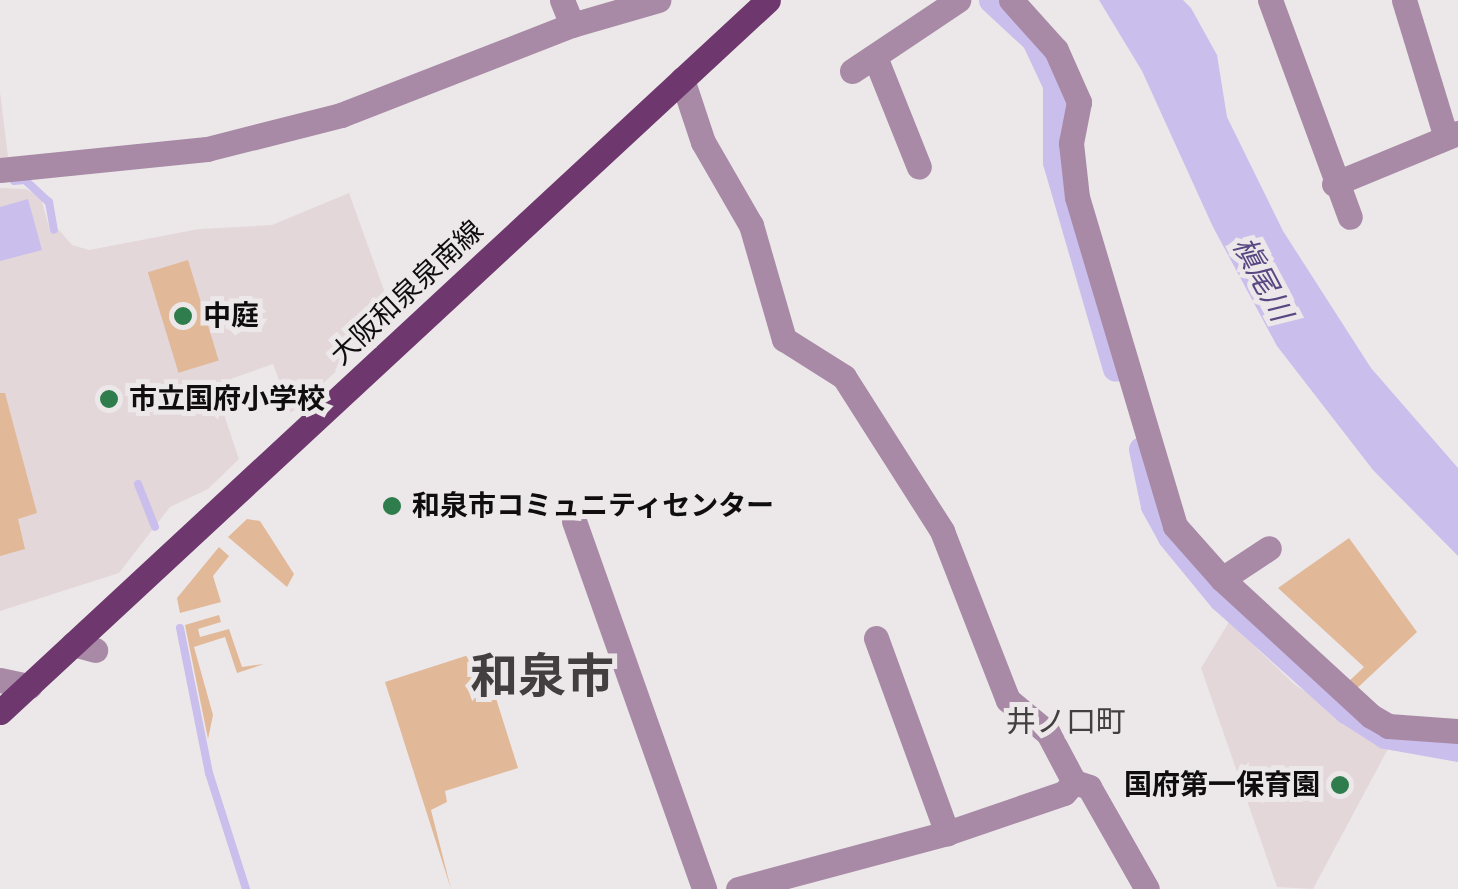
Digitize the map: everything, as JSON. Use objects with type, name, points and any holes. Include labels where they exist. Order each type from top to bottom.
[{"type":"main road","name":"大阪和泉泉南線","points":[[0,712],[84,647],[768,0]]},
{"type":"street","points":[[562,0],[572,25]]},
{"type":"street","points":[[0,170],[207,149],[342,116],[572,25],[658,0]]},
{"type":"street","points":[[852,71],[958,0]]},
{"type":"street","points":[[1010,0],[1056,50],[1079,102],[1072,143],[1077,196],[1175,526],[1222,579],[1370,716],[1388,726],[1458,731]]},
{"type":"street","points":[[1270,0],[1334,184],[1350,217]]},
{"type":"street","points":[[1334,184],[1452,135],[1404,0]]},
{"type":"street","points":[[876,57],[918,167]]},
{"type":"street","points":[[682,78],[703,142],[751,225],[784,339],[844,377],[942,531],[1008,700],[1048,733],[1074,782],[1089,787],[1147,889]]},
{"type":"street","points":[[574,521],[704,889]]},
{"type":"street","points":[[1222,579],[1269,548]]},
{"type":"street","points":[[890,650],[928,744],[947,833]]},
{"type":"street","points":[[0,680],[29,686]]},
{"type":"street","points":[[738,889],[947,833],[1064,793],[1074,782]]},
{"type":"shaded area","points":[[0,92],[8,157],[0,159]]},
{"type":"shaded area","name":"市立国府小学校","points":[[0,188],[26,189],[41,198],[50,231],[58,229],[72,245],[89,250],[199,229],[272,225],[349,193],[394,318],[291,413],[273,364],[214,385],[239,459],[208,489],[170,507],[119,573],[0,611]]},
{"type":"shaded area","name":"中庭","points":[[188,260],[219,360],[179,373],[148,272]]},
{"type":"shaded area","points":[[0,393],[5,393],[37,513],[18,519],[25,549],[0,556]]},
{"type":"shaded area","points":[[247,519],[260,521],[294,574],[287,587],[228,537]]},
{"type":"shaded area","points":[[1349,538],[1417,632],[1352,693],[1344,686],[1364,667],[1278,588]]},
{"type":"shaded area","points":[[219,547],[229,556],[213,576],[221,602],[180,613],[177,598]]},
{"type":"shaded area","points":[[219,615],[221,622],[198,629],[200,637],[229,629],[242,667],[264,664],[237,673],[225,637],[194,647],[213,715],[208,739],[185,625]]},
{"type":"shaded area","points":[[1229,622],[1294,684],[1389,747],[1313,889],[1277,887],[1201,668]]},
{"type":"shaded area","points":[[481,651],[518,768],[445,791],[447,802],[431,810],[451,889],[385,682]]},
{"type":"water","name":"槇尾川","points":[[1099,0],[1183,0],[1191,8],[1217,55],[1227,117],[1283,231],[1371,368],[1458,468],[1458,556],[1373,470],[1277,346],[1213,227],[1142,71]]},
{"type":"water","points":[[28,199],[42,250],[0,261],[0,207]]},
{"type":"waterway","points":[[991,0],[1034,40],[1055,85],[1055,162],[1115,368]]},
{"type":"waterway","points":[[14,181],[25,180],[49,202],[54,230]]},
{"type":"waterway","points":[[1141,449],[1153,506],[1170,537],[1221,599],[1346,711],[1385,736],[1458,749]]},
{"type":"waterway","points":[[138,484],[155,527]]},
{"type":"waterway","points":[[180,628],[209,773],[246,889]]},
{"type":"place","name":"中庭","points":[[183,316]]},
{"type":"place","name":"市立国府小学校","points":[[109,399]]},
{"type":"place","name":"和泉市コミュニティセンター","points":[[392,506]]},
{"type":"place","name":"国府第一保育園","points":[[1340,785]]},
{"type":"district","name":"和泉市","points":[[542,677]]},
{"type":"district","name":"井ノ口町","points":[[1066,722]]}]
